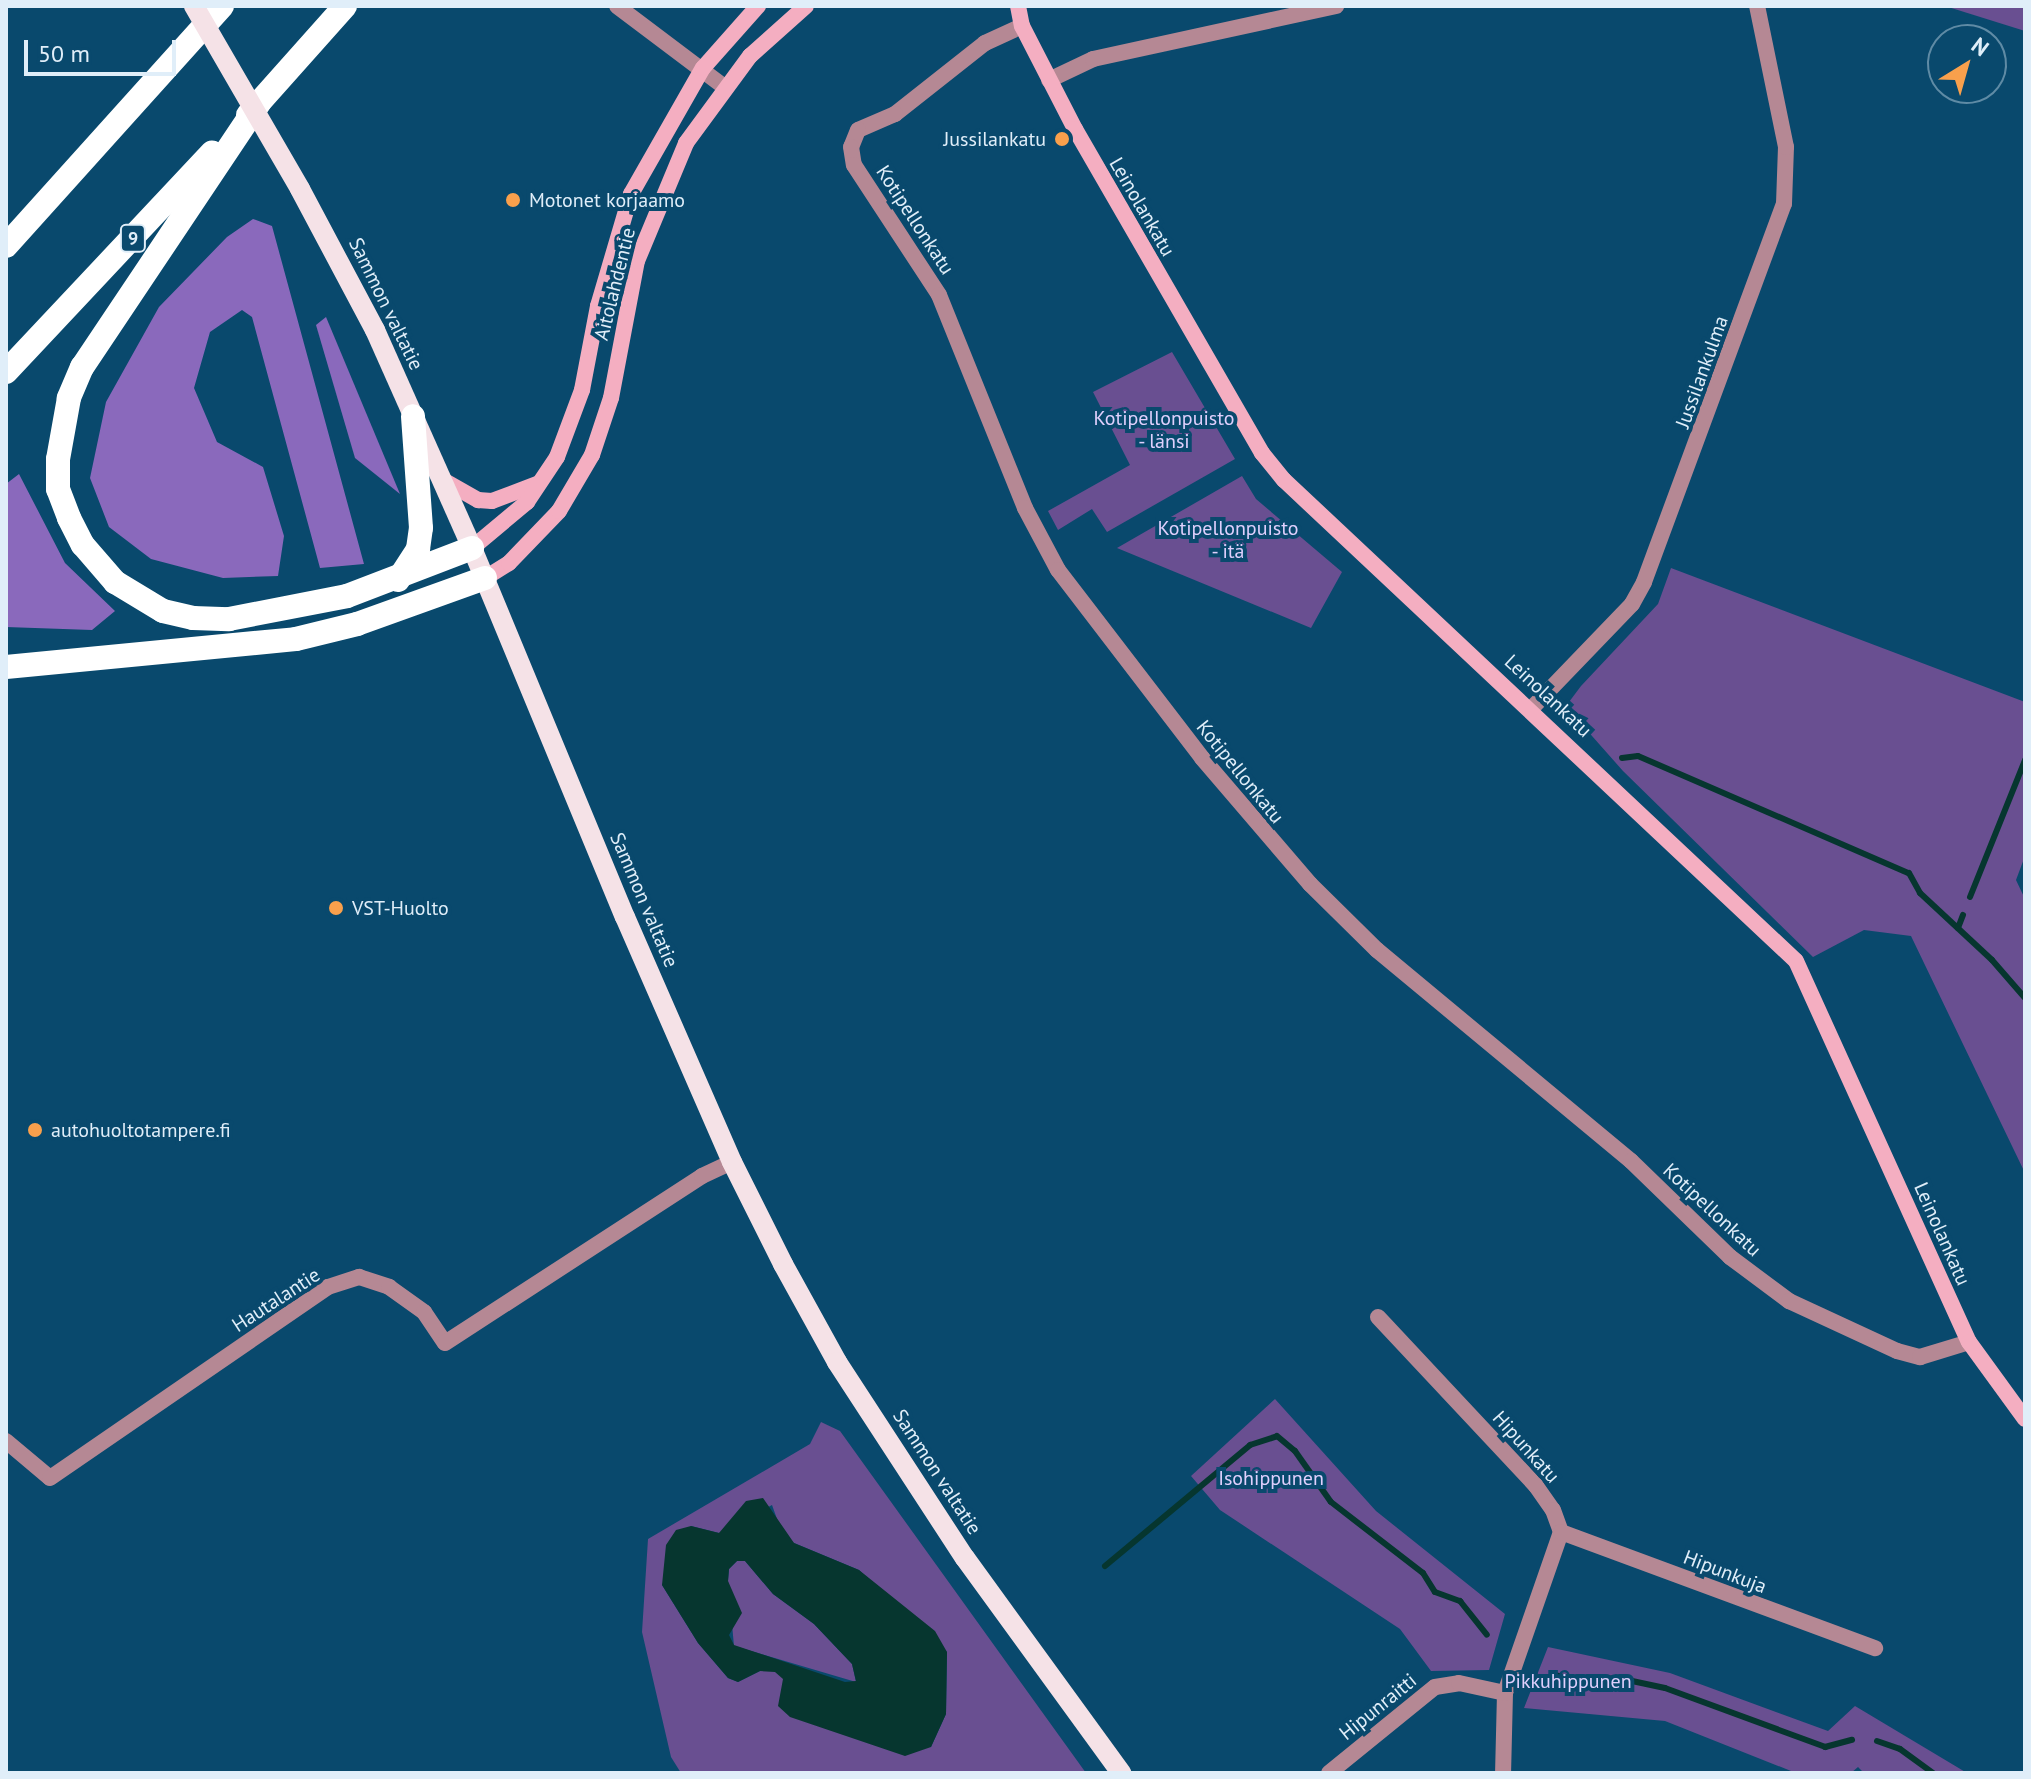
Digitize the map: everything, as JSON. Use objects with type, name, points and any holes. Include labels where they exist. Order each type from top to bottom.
[{"type":"highway","points":[[6,246],[222,6]]},
{"type":"highway","name":"9","points":[[6,372],[259,103],[345,6]]},
{"type":"highway","points":[[259,103],[82,367],[61,427],[58,489],[83,545],[99,567],[137,599],[163,611],[229,619],[287,611],[398,580],[472,548]]},
{"type":"highway","points":[[398,580],[418,549],[421,528],[413,416]]},
{"type":"highway","points":[[6,667],[296,639],[357,624],[485,578]]},
{"type":"main road","name":"Sammon valtatie","points":[[194,6],[300,189],[375,330],[485,578],[732,1162],[837,1362],[896,1455],[1121,1773]]},
{"type":"street","points":[[617,6],[726,88]]},
{"type":"street","name":"Aitolahdentie","points":[[472,548],[511,518],[542,481],[582,390],[601,293],[631,194],[703,68],[758,6]]},
{"type":"street","name":"Aitolahdentie","points":[[485,578],[509,563],[559,511],[592,455],[611,398],[637,261],[656,207],[686,143],[750,56],[806,6]]},
{"type":"street","points":[[1049,80],[1093,59],[1336,6]]},
{"type":"street","name":"Jussilankulma","points":[[1532,708],[1632,604],[1644,582],[1784,204],[1786,147],[1757,6]]},
{"type":"street","name":"Leinolankatu","points":[[1016,13],[1049,80],[1262,453],[1284,480],[1532,708],[1796,961],[1969,1342],[2025,1419]]},
{"type":"street","name":"Kotipellonkatu","points":[[1016,13],[985,43],[895,114],[858,130],[851,151],[854,165],[939,295],[1033,525],[1058,570],[1202,758],[1310,884],[1377,950],[1631,1161],[1730,1257],[1789,1301],[1897,1351],[1920,1357],[1969,1342]]},
{"type":"street","points":[[441,479],[478,500],[492,501],[542,481]]},
{"type":"street","name":"Hautalantie","points":[[6,1441],[50,1478],[328,1287],[359,1277],[389,1287],[424,1312],[445,1343],[702,1176],[732,1162]]},
{"type":"street","name":"Hipunkatu","points":[[1378,1317],[1536,1486],[1561,1532]]},
{"type":"street","points":[[1503,1773],[1505,1693],[1561,1532]]},
{"type":"street","name":"Hipunkuja","points":[[1561,1532],[1875,1648]]},
{"type":"street","name":"Hipunraitti","points":[[1329,1773],[1435,1687],[1459,1683],[1505,1693]]},
{"type":"green space","points":[[1945,6],[2025,6],[2025,31]]},
{"type":"green space","name":"Kotipellonpuisto - länsi","points":[[1172,352],[1235,459],[1107,532],[1092,509],[1058,530],[1048,511],[1130,465],[1093,392]]},
{"type":"green space","name":"Kotipellonpuisto - itä","points":[[1242,476],[1256,499],[1342,572],[1311,628],[1117,548]]},
{"type":"green space","points":[[1671,568],[2025,702],[2025,856],[2016,880],[2025,899],[2025,1173],[1911,936],[1864,930],[1813,957],[1623,771],[1569,710],[1569,702],[1581,686],[1658,604]]},
{"type":"green space","name":"Isohippunen","points":[[1275,1399],[1376,1511],[1505,1614],[1489,1670],[1431,1671],[1400,1629],[1220,1510],[1191,1476]]},
{"type":"green space","points":[[821,1422],[840,1431],[1086,1773],[681,1773],[671,1757],[642,1632],[648,1539],[810,1444]],"holes":[[[772,1505],[781,1530],[794,1543],[859,1570],[947,1652],[946,1714],[931,1747],[774,1671],[760,1671],[738,1682],[728,1678],[698,1643],[662,1585],[691,1526],[719,1533]]]},
{"type":"green space","points":[[737,1561],[745,1561],[773,1594],[814,1624],[852,1664],[856,1682],[734,1646],[728,1581],[729,1569]]},
{"type":"green space","name":"Pikkuhippunen","points":[[1548,1647],[1670,1673],[1828,1731],[1855,1706],[1967,1773],[1864,1773],[1858,1767],[1851,1773],[1796,1773],[1665,1721],[1524,1708]]},
{"type":"shaded area","points":[[253,219],[272,226],[364,564],[320,568],[252,317],[242,310],[210,332],[194,388],[217,442],[263,467],[284,536],[278,576],[223,578],[151,559],[109,527],[90,478],[106,402],[159,307],[227,237]]},
{"type":"shaded area","points":[[326,317],[400,494],[355,458],[316,325]]},
{"type":"shaded area","points":[[19,474],[65,563],[115,611],[92,630],[6,627],[6,484]]},
{"type":"shaded area","points":[[763,1498],[794,1543],[859,1570],[935,1631],[947,1652],[946,1714],[931,1747],[905,1756],[790,1717],[778,1706],[783,1679],[775,1672],[760,1671],[738,1682],[728,1678],[698,1643],[662,1585],[666,1545],[676,1530],[691,1526],[719,1533],[746,1501]],"holes":[[[737,1561],[745,1561],[773,1594],[814,1624],[852,1664],[856,1681],[845,1682],[734,1645],[729,1635],[742,1613],[728,1581],[729,1569]]]},
{"type":"waterway","points":[[1622,758],[1638,756],[1909,873],[1920,893],[1992,960],[2025,998]]},
{"type":"waterway","points":[[1970,897],[2025,760]]},
{"type":"waterway","points":[[1958,928],[1963,915]]},
{"type":"waterway","points":[[1105,1566],[1250,1445],[1277,1436],[1295,1451],[1331,1502],[1423,1573],[1435,1592],[1460,1601],[1487,1635]]},
{"type":"waterway","points":[[1554,1675],[1583,1681],[1618,1678],[1665,1688],[1825,1747],[1852,1740]]},
{"type":"waterway","points":[[1877,1741],[1900,1749],[1933,1773]]},
{"type":"place","name":"Jussilankatu","points":[[1062,139]]},
{"type":"place","name":"Motonet korjaamo","points":[[513,200]]},
{"type":"place","name":"VST-Huolto","points":[[336,908]]},
{"type":"place","name":"autohuoltotampere.fi","points":[[35,1130]]}]
